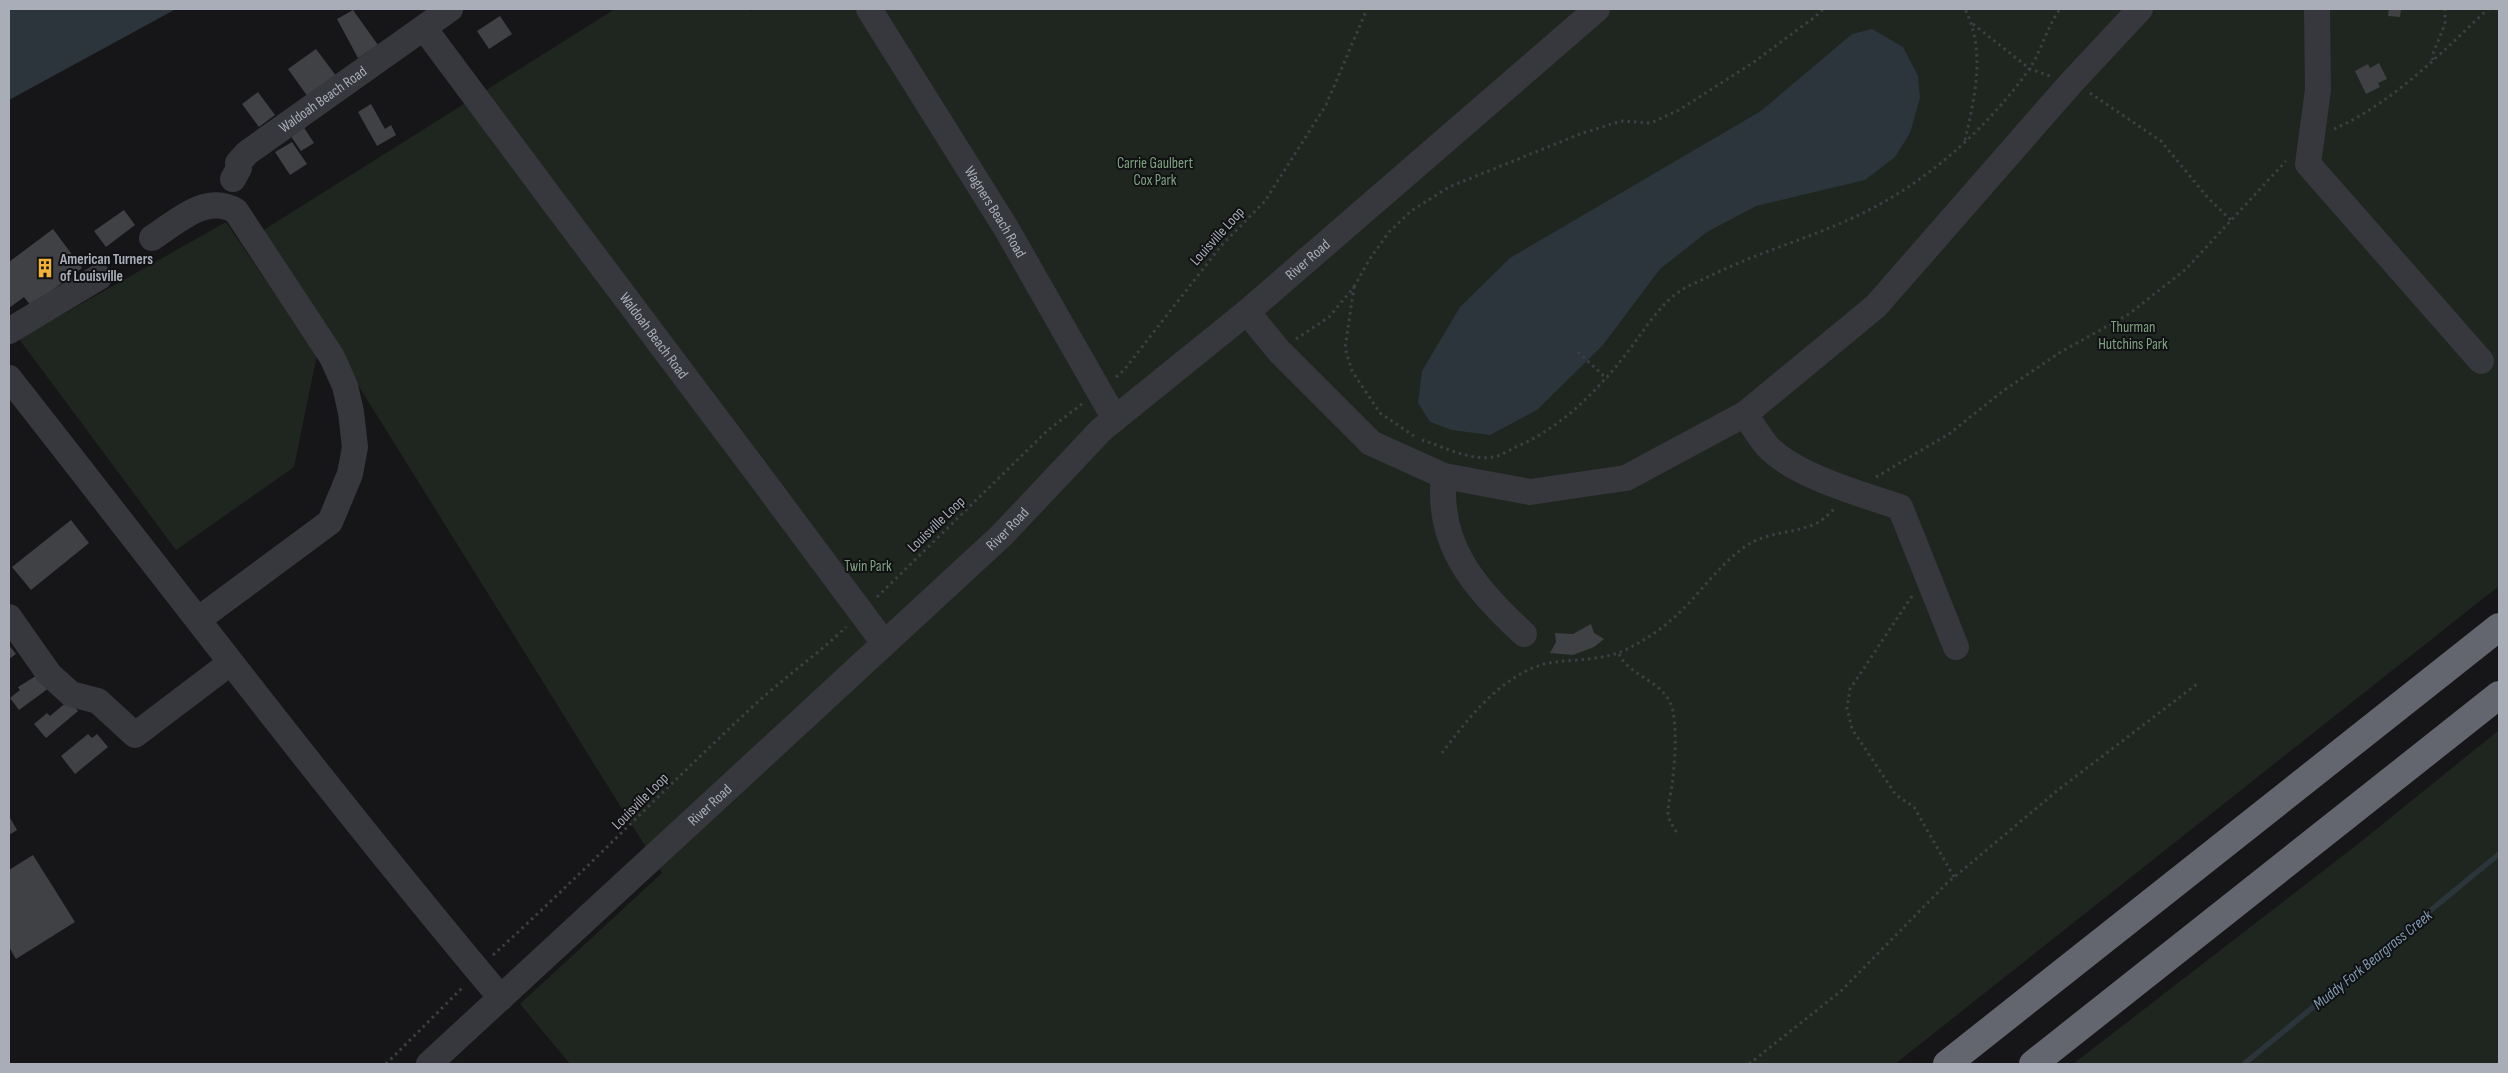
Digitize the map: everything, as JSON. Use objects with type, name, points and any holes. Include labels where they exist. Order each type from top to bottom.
[{"type":"highway","points":[[1947,1064],[2499,627]]},
{"type":"highway","points":[[2034,1064],[2499,695]]},
{"type":"street","name":"Waldoah Beach Road","points":[[233,179],[239,168],[238,162],[247,153],[450,9]]},
{"type":"street","name":"Wagners Beach Road","points":[[869,9],[1006,228],[1115,419]]},
{"type":"street","name":"River Road","points":[[429,1064],[1002,535],[1101,430],[1247,312],[1597,9]]},
{"type":"street","points":[[1247,312],[1279,351],[1371,443],[1444,476],[1530,492],[1626,478],[1744,414],[1876,306],[2071,82],[2140,9]]},
{"type":"street","points":[[2317,9],[2318,90],[2308,164],[2481,361]]},
{"type":"street","name":"Waldoah Beach Road","points":[[424,28],[558,210],[733,438],[884,643]]},
{"type":"street","points":[[152,238],[201,207],[220,204],[236,211],[332,357],[345,386],[351,412],[355,446],[350,474],[330,522],[199,619]]},
{"type":"street","points":[[9,331],[99,276]]},
{"type":"street","points":[[9,378],[199,619],[230,663],[405,884],[501,998]]},
{"type":"street","points":[[1744,414],[1768,447],[1799,469],[1900,507],[1956,647]]},
{"type":"street","points":[[1444,476],[1441,498],[1445,528],[1469,576],[1502,613],[1524,634]]},
{"type":"street","points":[[9,617],[49,674],[71,694],[98,701],[135,735],[230,663]]},
{"type":"path","name":"Louisville Loop","points":[[386,1064],[485,962],[596,860],[749,710],[827,646],[1048,430],[1124,370],[1221,246],[1265,201],[1326,105],[1367,9]]},
{"type":"path","points":[[1279,351],[1328,317],[1354,287],[1369,260],[1389,232],[1411,211],[1449,187],[1580,134],[1621,121],[1650,123],[1679,110],[1754,62],[1823,9]]},
{"type":"path","points":[[1965,9],[1973,24],[1978,61],[1974,101],[1965,141]]},
{"type":"path","points":[[1354,287],[1345,348],[1352,371],[1380,413],[1416,438],[1468,456],[1494,457],[1526,443],[1567,418],[1607,379],[1658,312],[1680,291],[1725,268],[1865,213],[1913,185],[1939,165],[1997,108],[2030,69],[2049,24],[2060,9]]},
{"type":"path","points":[[2433,60],[2432,56],[2445,24],[2445,9]]},
{"type":"path","points":[[1442,753],[1482,704],[1504,685],[1528,671],[1553,662],[1619,654],[1647,639],[1668,623],[1730,557],[1766,535],[1818,522],[1880,473],[1949,434],[2003,391],[2059,353],[2129,314],[2186,268],[2232,221],[2293,153],[2311,139],[2357,119],[2433,60],[2488,9]]},
{"type":"path","points":[[1973,24],[2030,69],[2071,82],[2145,128],[2176,158],[2208,198],[2232,221]]},
{"type":"path","points":[[1578,352],[1607,379]]},
{"type":"path","points":[[1927,574],[1850,689],[1847,708],[1852,729],[1896,795],[1914,807],[1954,877]]},
{"type":"path","points":[[1619,654],[1622,661],[1650,680],[1667,696],[1672,709],[1675,758],[1668,813],[1671,824],[1677,833]]},
{"type":"path","points":[[1748,1064],[1841,991],[1954,877],[2058,790],[2197,684]]},
{"type":"green space","points":[[615,9],[749,9],[751,11],[754,9],[2499,9],[2499,586],[1895,1064],[570,1064],[520,1004],[662,873],[262,231]]},
{"type":"green space","points":[[226,222],[317,355],[294,467],[176,550],[19,339]]},
{"type":"green space","points":[[2499,730],[2499,1064],[2073,1064],[2358,844]]},
{"type":"shaded area","points":[[9,9],[176,9],[9,100]]},
{"type":"shaded area","points":[[1872,29],[1903,47],[1918,76],[1920,98],[1910,133],[1895,157],[1865,180],[1756,206],[1707,232],[1660,269],[1603,345],[1537,410],[1490,435],[1452,430],[1430,422],[1418,403],[1422,371],[1460,307],[1510,258],[1761,111],[1852,34]]},
{"type":"building","points":[[2389,9],[2401,9],[2400,17],[2388,16]]},
{"type":"building","points":[[353,10],[378,45],[358,58],[337,19]]},
{"type":"building","points":[[500,16],[512,34],[489,49],[477,31]]},
{"type":"building","points":[[316,49],[337,77],[308,97],[288,69]]},
{"type":"building","points":[[2379,63],[2387,79],[2378,83],[2380,87],[2366,94],[2355,71],[2368,64],[2370,68]]},
{"type":"building","points":[[258,92],[275,115],[259,127],[242,104]]},
{"type":"building","points":[[371,104],[385,129],[391,125],[396,135],[377,146],[358,112]]},
{"type":"building","points":[[303,126],[314,143],[301,151],[290,135]]},
{"type":"building","points":[[292,142],[307,164],[290,175],[275,152]]},
{"type":"building","points":[[124,210],[135,225],[106,247],[94,231]]},
{"type":"building","name":"American Turners of Louisville","points":[[53,229],[82,268],[31,306],[24,297],[9,308],[9,262]]},
{"type":"building","points":[[71,520],[89,543],[31,590],[12,567]]},
{"type":"building","points":[[1591,624],[1594,633],[1604,639],[1594,647],[1573,655],[1550,653],[1556,642],[1555,633],[1573,634]]},
{"type":"building","points":[[9,645],[16,654],[9,659]]},
{"type":"building","points":[[39,674],[49,688],[19,710],[10,698],[20,690],[18,687]]},
{"type":"building","points":[[69,700],[78,711],[46,738],[34,724],[47,713],[50,716]]},
{"type":"building","points":[[88,734],[92,738],[97,734],[108,747],[75,774],[61,756]]},
{"type":"building","points":[[9,816],[17,830],[9,835]]},
{"type":"building","points":[[33,855],[75,922],[16,959],[9,947],[9,870]]},
{"type":"waterway","name":"Muddy Fork Beargrass Creek","points":[[2244,1064],[2499,854]]},
{"type":"place","name":"American Turners of Louisville","points":[[45,268]]},
{"type":"park label","name":"Carrie Gaulbert Cox Park","points":[[1155,172]]},
{"type":"park label","name":"Thurman Hutchins Park","points":[[2133,336]]},
{"type":"park label","name":"Twin Park","points":[[868,566]]}]
